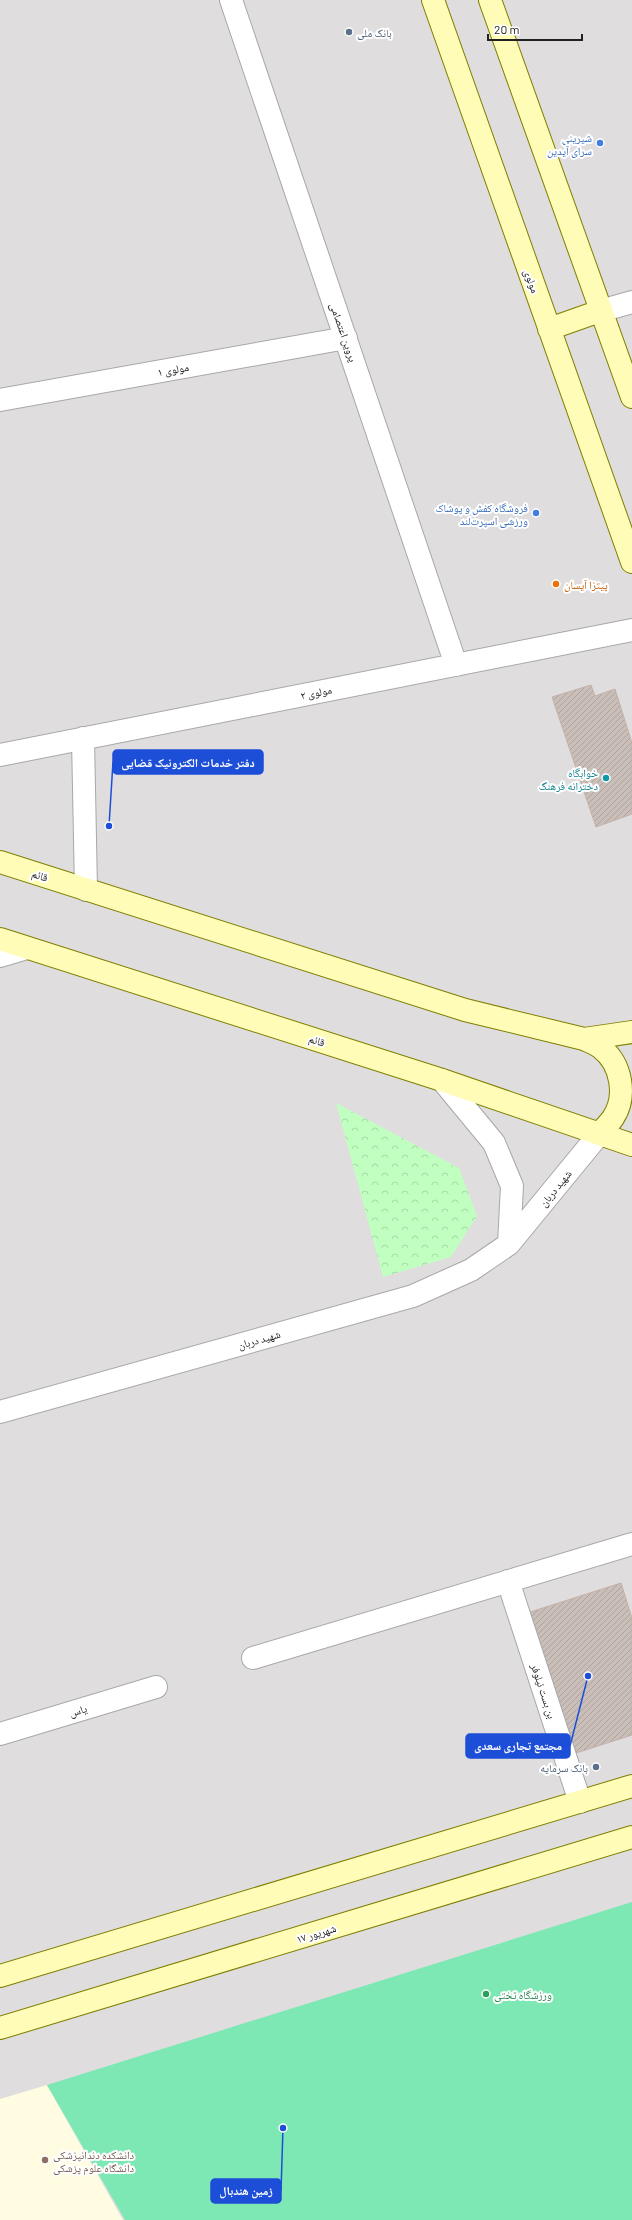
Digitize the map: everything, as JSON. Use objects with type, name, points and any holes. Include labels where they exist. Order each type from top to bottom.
[{"type":"main road","name":"مولوی","points":[[433,0],[632,562]]},
{"type":"main road","points":[[490,0],[632,397]]},
{"type":"main road","points":[[549,329],[600,310]]},
{"type":"main road","name":"قائم","points":[[0,862],[465,1010],[584,1039],[632,1032]]},
{"type":"main road","name":"قائم","points":[[0,939],[442,1080],[632,1145]]},
{"type":"main road","points":[[584,1039],[601,1048],[606,1053],[614,1063],[621,1081],[620,1100],[613,1118],[600,1133]]},
{"type":"main road","points":[[0,1976],[632,1786]]},
{"type":"main road","name":"۱۷ شهریور","points":[[0,2028],[632,1837]]},
{"type":"street","name":"پروین اعتصامی","points":[[231,0],[456,665]]},
{"type":"street","points":[[600,310],[632,302]]},
{"type":"street","name":"مولوی ۱","points":[[0,400],[346,338]]},
{"type":"street","name":"مولوی ۲","points":[[0,755],[632,630]]},
{"type":"street","points":[[83,738],[86,890]]},
{"type":"street","points":[[0,956],[27,948]]},
{"type":"street","points":[[442,1080],[494,1143],[512,1186],[510,1244]]},
{"type":"street","name":"شهید دربان","points":[[0,1412],[413,1296],[471,1270],[510,1244],[600,1133]]},
{"type":"street","points":[[253,1658],[632,1544]]},
{"type":"street","name":"بن بست نیلوفر","points":[[508,1581],[580,1802]]},
{"type":"street","name":"یاس","points":[[0,1734],[156,1687]]},
{"type":"shaded area","points":[[0,0],[632,0],[632,2220],[0,2220]]},
{"type":"shaded area","name":"دانشکده دندانپزشکی دانشگاه علوم پزشکی","points":[[47,2085],[123,2220],[0,2220],[0,2099]]},
{"type":"green space","points":[[336,1103],[459,1168],[477,1216],[451,1257],[383,1277]]},
{"type":"green space","name":"ورزشگاه تختی","points":[[632,1902],[632,2220],[125,2220],[47,2085]]},
{"type":"building","name":"خوابگاه دخترانه فرهنگ","points":[[591,685],[595,696],[615,689],[632,743],[632,814],[596,827],[552,697]]},
{"type":"building","points":[[621,1583],[632,1618],[632,1735],[570,1755],[524,1614]]},
{"type":"place","name":"بانک ملی","points":[[349,32]]},
{"type":"place","name":"شیرینی سرای آیدین","points":[[600,143]]},
{"type":"place","name":"فروشگاه کفش و پوشاک ورزشی اسپرت‌لند","points":[[536,513]]},
{"type":"place","name":"پیتزا آیسان","points":[[556,584]]},
{"type":"place","name":"خوابگاه دخترانه فرهنگ","points":[[606,778]]},
{"type":"place","name":"دفتر خدمات الکترونیک قضایی","points":[[109,826]]},
{"type":"place","name":"مجتمع تجاری سعدی","points":[[588,1676]]},
{"type":"place","name":"بانک سرمایه","points":[[596,1767]]},
{"type":"place","name":"ورزشگاه تختی","points":[[486,1994]]},
{"type":"place","name":"زمین هندبال","points":[[283,2128]]},
{"type":"place","name":"دانشکده دندانپزشکی دانشگاه علوم پزشکی","points":[[45,2160]]}]
